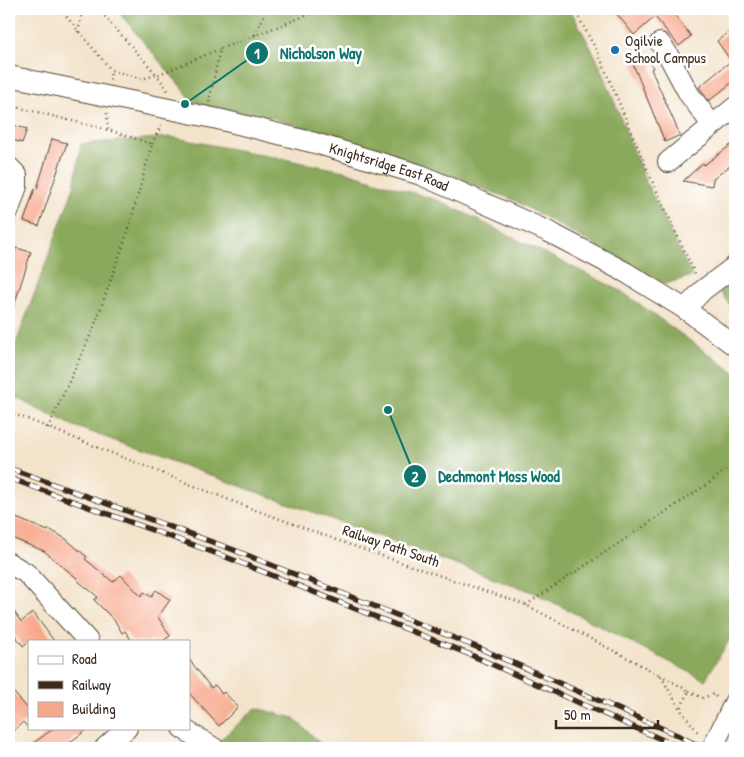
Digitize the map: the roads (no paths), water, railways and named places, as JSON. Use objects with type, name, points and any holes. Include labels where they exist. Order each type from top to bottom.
[{"type":"street","points":[[660,43],[668,53],[688,94],[712,125]]},
{"type":"street","name":"Knightsridge East Road","points":[[9,76],[206,116],[315,143],[421,175],[549,232],[625,272],[685,309],[735,346]]},
{"type":"street","points":[[668,162],[735,107]]},
{"type":"street","points":[[9,167],[17,175],[17,186],[9,210]]},
{"type":"street","points":[[685,309],[702,290],[735,266]]},
{"type":"street","points":[[9,563],[26,573],[87,640]]},
{"type":"street","points":[[709,742],[731,710]]},
{"type":"street","points":[[105,748],[125,730]]},
{"type":"street","points":[[185,730],[214,748]]},
{"type":"railway","points":[[9,468],[234,550],[479,648],[703,748]]},
{"type":"railway","points":[[9,478],[226,557],[471,655],[681,748]]},
{"type":"place","name":"Ogilvie School Campus","points":[[615,50]]},
{"type":"place","name":"Nicholson Way","points":[[185,104]]},
{"type":"place","name":"Dechmont Moss Wood","points":[[388,410]]}]
